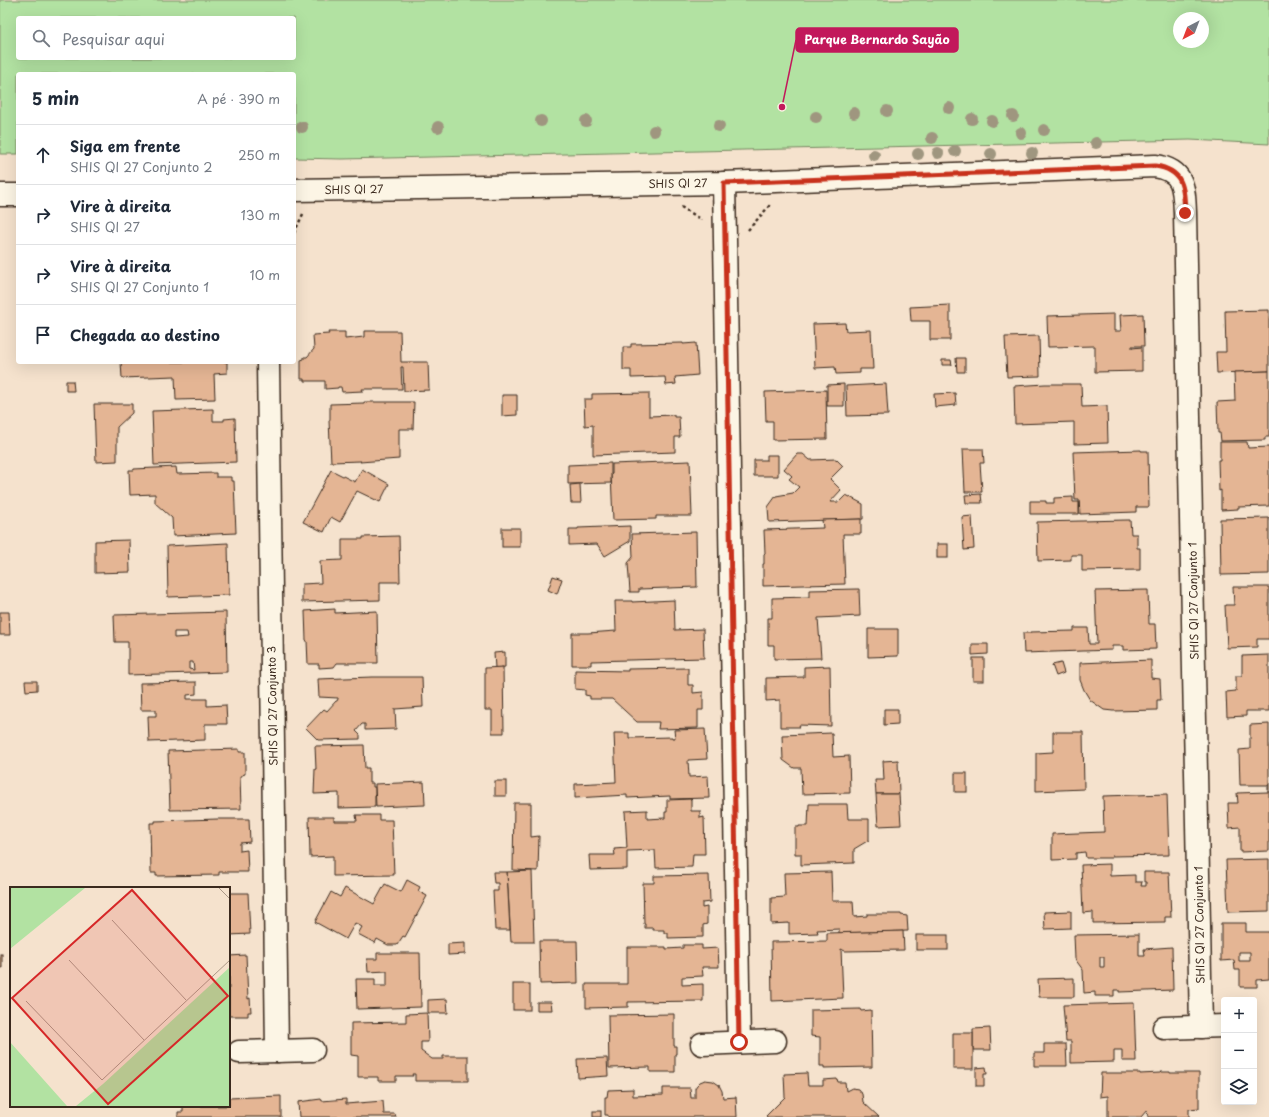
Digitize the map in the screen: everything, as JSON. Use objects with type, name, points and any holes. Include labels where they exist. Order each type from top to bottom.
[{"type":"street","name":"SHIS QI 27","points":[[296,190],[724,183],[1155,166],[1163,167],[1172,171],[1179,177]]},
{"type":"street","name":"SHIS QI 27 Conjunto 1","points":[[1179,177],[1184,192],[1185,213],[1201,1026]]},
{"type":"street","points":[[724,183],[739,1042]]},
{"type":"street","points":[[0,195],[16,195]]},
{"type":"street","name":"SHIS QI 27 Conjunto 3","points":[[268,364],[277,1051]]},
{"type":"street","points":[[1164,1028],[1221,1026]]},
{"type":"street","points":[[702,1044],[775,1041]]},
{"type":"street","points":[[240,1052],[313,1050]]},
{"type":"green space","points":[[0,0],[1269,0],[1269,144],[1190,140],[342,159],[296,158],[296,72],[16,72],[16,154],[0,154]]},
{"type":"building","points":[[950,305],[950,340],[930,340],[930,321],[911,321],[910,307]]},
{"type":"building","points":[[1269,310],[1269,371],[1217,373],[1216,352],[1226,352],[1225,311]]},
{"type":"building","points":[[1114,314],[1114,331],[1121,331],[1120,315],[1143,314],[1144,346],[1132,346],[1132,348],[1142,347],[1142,371],[1095,372],[1095,346],[1048,347],[1047,316]]},
{"type":"building","points":[[845,323],[846,331],[871,330],[873,369],[860,369],[860,373],[836,374],[835,367],[815,368],[813,324]]},
{"type":"building","points":[[364,331],[400,331],[401,362],[428,362],[429,390],[404,391],[403,367],[401,367],[402,389],[362,389],[363,391],[342,392],[341,387],[325,389],[325,381],[304,381],[304,379],[301,379],[301,360],[304,359],[304,357],[307,357],[314,349],[313,335],[329,334],[328,332],[345,332],[345,339],[364,337]]},
{"type":"building","points":[[1039,336],[1040,376],[1007,377],[1005,337]]},
{"type":"building","points":[[696,343],[698,375],[675,377],[676,384],[666,385],[665,377],[631,378],[631,370],[623,370],[623,347],[631,347],[631,344]]},
{"type":"building","points":[[956,358],[965,358],[965,372],[957,372]]},
{"type":"building","points":[[942,360],[951,360],[952,365],[942,365]]},
{"type":"building","points":[[121,364],[227,364],[227,373],[214,374],[215,399],[176,400],[175,376],[122,378]]},
{"type":"building","points":[[1269,371],[1269,437],[1265,437],[1265,440],[1221,441],[1220,433],[1218,433],[1217,402],[1235,401],[1234,372]]},
{"type":"building","points":[[66,381],[73,381],[74,391],[66,391]]},
{"type":"building","points":[[844,384],[844,406],[827,406],[827,385]]},
{"type":"building","points":[[886,384],[888,415],[847,416],[846,386]]},
{"type":"building","points":[[1081,384],[1082,407],[1107,406],[1108,443],[1074,444],[1074,422],[1015,424],[1014,386]]},
{"type":"building","points":[[826,390],[827,439],[773,440],[773,421],[766,421],[765,392]]},
{"type":"building","points":[[649,393],[649,416],[674,415],[674,417],[679,417],[680,437],[675,437],[675,452],[593,455],[593,425],[585,426],[584,399],[592,399],[592,394]]},
{"type":"building","points":[[955,393],[956,405],[935,407],[934,394]]},
{"type":"building","points":[[502,395],[517,395],[517,415],[502,416]]},
{"type":"building","points":[[414,402],[413,429],[399,429],[399,459],[360,462],[361,461],[331,462],[329,421],[330,404]]},
{"type":"building","points":[[94,404],[132,404],[132,413],[117,427],[117,461],[96,462]]},
{"type":"building","points":[[213,409],[213,421],[224,421],[224,419],[235,418],[236,462],[154,465],[152,411]]},
{"type":"building","points":[[1220,442],[1247,442],[1248,448],[1269,447],[1269,506],[1238,507],[1238,509],[1221,510],[1218,460],[1220,460]]},
{"type":"building","points":[[963,449],[983,449],[984,463],[980,463],[982,492],[965,492]]},
{"type":"building","points":[[1148,451],[1149,507],[1136,507],[1136,512],[1080,514],[1079,500],[1075,500],[1073,452]]},
{"type":"building","points":[[797,454],[803,454],[810,460],[836,459],[843,466],[830,479],[841,490],[830,502],[839,502],[846,495],[863,504],[863,519],[769,522],[768,507],[776,496],[793,493],[799,487],[789,479],[792,476],[784,469]]},
{"type":"building","points":[[767,455],[778,455],[778,476],[754,476],[754,460],[767,460]]},
{"type":"building","points":[[690,461],[692,516],[656,516],[656,519],[613,520],[612,464]]},
{"type":"building","points":[[611,463],[611,483],[568,484],[568,465]]},
{"type":"building","points":[[176,467],[177,474],[216,473],[216,477],[231,477],[231,481],[234,481],[236,533],[173,536],[172,518],[155,503],[155,494],[130,495],[129,470]]},
{"type":"building","points":[[362,469],[389,484],[380,502],[357,491],[340,522],[331,517],[324,532],[303,522],[331,470],[355,482]]},
{"type":"building","points":[[580,484],[581,503],[571,503],[570,485]]},
{"type":"building","points":[[981,494],[982,503],[966,503],[965,495]]},
{"type":"building","points":[[1073,497],[1073,502],[1079,502],[1079,514],[1030,514],[1030,501],[1046,501],[1046,503],[1054,503],[1054,498]]},
{"type":"building","points":[[972,516],[974,549],[964,550],[962,517]]},
{"type":"building","points":[[1269,518],[1269,574],[1221,575],[1220,519]]},
{"type":"building","points":[[861,519],[861,534],[843,534],[845,584],[763,586],[763,564],[765,553],[764,530],[823,528],[822,520]]},
{"type":"building","points":[[1130,520],[1131,534],[1137,534],[1137,548],[1140,548],[1140,570],[1082,571],[1082,555],[1071,555],[1071,560],[1038,561],[1037,522]]},
{"type":"building","points":[[630,526],[630,541],[605,556],[597,544],[569,545],[569,529]]},
{"type":"building","points":[[502,528],[520,528],[520,547],[502,547]]},
{"type":"building","points":[[696,532],[697,587],[639,589],[639,592],[630,592],[628,563],[633,557],[632,534]]},
{"type":"building","points":[[399,536],[400,582],[380,582],[380,600],[302,602],[302,584],[321,583],[320,561],[342,560],[342,539]]},
{"type":"building","points":[[129,540],[130,572],[95,573],[95,541]]},
{"type":"building","points":[[228,543],[229,595],[168,597],[167,546]]},
{"type":"building","points":[[937,544],[948,544],[948,558],[937,558]]},
{"type":"building","points":[[553,576],[562,579],[557,594],[548,590]]},
{"type":"building","points":[[1233,587],[1269,587],[1269,639],[1257,639],[1257,647],[1227,648],[1225,605],[1234,605]]},
{"type":"building","points":[[859,589],[860,616],[818,618],[821,658],[774,659],[774,645],[768,645],[768,618],[772,618],[772,598],[809,597],[809,590]]},
{"type":"building","points":[[1148,590],[1149,624],[1155,624],[1156,649],[1123,650],[1123,646],[1112,646],[1112,650],[1024,653],[1023,633],[1030,632],[1074,631],[1074,628],[1088,628],[1089,644],[1097,644],[1095,591]]},
{"type":"building","points":[[674,600],[675,630],[703,629],[704,658],[591,661],[591,665],[572,665],[572,633],[616,631],[615,601],[632,602]]},
{"type":"building","points":[[335,609],[335,613],[377,611],[378,663],[337,663],[334,667],[319,668],[319,664],[308,664],[305,611]]},
{"type":"building","points":[[0,612],[9,612],[10,635],[0,635]]},
{"type":"building","points":[[226,612],[227,672],[128,675],[128,642],[115,642],[114,615]],"holes":[[[174,632],[187,632],[188,637],[174,638]],[[189,662],[193,662],[194,670],[189,669]]]},
{"type":"building","points":[[868,629],[898,629],[898,656],[868,657]]},
{"type":"building","points":[[972,644],[988,644],[988,654],[972,655]]},
{"type":"building","points":[[505,652],[505,667],[495,668],[494,653]]},
{"type":"building","points":[[1269,655],[1269,711],[1246,711],[1246,716],[1227,717],[1226,692],[1236,691],[1236,676],[1242,676],[1242,656]]},
{"type":"building","points":[[973,658],[984,658],[984,681],[973,681]]},
{"type":"building","points":[[1151,660],[1151,678],[1160,679],[1161,700],[1157,700],[1157,710],[1104,710],[1090,700],[1080,680],[1080,663]]},
{"type":"building","points":[[1061,663],[1064,673],[1056,676],[1052,665]]},
{"type":"building","points":[[830,666],[831,726],[799,725],[800,727],[780,727],[780,700],[766,701],[766,678],[804,677],[804,667]]},
{"type":"building","points":[[503,667],[504,733],[492,733],[492,710],[485,710],[485,668]]},
{"type":"building","points":[[688,668],[688,685],[693,685],[693,693],[703,692],[703,710],[698,710],[698,728],[658,729],[659,722],[637,722],[612,699],[590,699],[590,696],[585,695],[585,690],[575,689],[575,670],[628,671],[628,669]]},
{"type":"building","points":[[422,677],[423,707],[395,709],[396,729],[365,730],[365,724],[362,724],[356,731],[360,735],[360,739],[318,740],[306,728],[324,709],[327,711],[338,699],[319,697],[318,679]]},
{"type":"building","points":[[25,681],[37,681],[37,690],[26,691]]},
{"type":"building","points":[[196,682],[196,694],[187,695],[187,699],[207,699],[207,706],[226,705],[227,724],[205,724],[205,740],[149,742],[148,716],[156,716],[156,710],[141,710],[140,683]]},
{"type":"building","points":[[884,709],[898,709],[898,724],[884,725]]},
{"type":"building","points":[[1269,724],[1269,785],[1240,785],[1239,750],[1250,749],[1250,725]]},
{"type":"building","points":[[705,729],[707,759],[688,760],[689,777],[708,776],[709,798],[670,799],[670,796],[627,798],[627,795],[575,798],[575,784],[616,782],[614,733],[629,733],[629,738],[675,738],[674,730]]},
{"type":"building","points":[[1053,732],[1083,732],[1084,789],[1036,791],[1036,753],[1053,752]]},
{"type":"building","points":[[832,733],[833,757],[849,756],[850,793],[802,794],[801,768],[794,768],[783,760],[782,735]]},
{"type":"building","points":[[364,745],[365,768],[369,768],[369,783],[373,783],[373,787],[375,787],[375,807],[339,808],[339,793],[314,794],[316,769],[315,746]]},
{"type":"building","points":[[239,749],[239,752],[245,752],[245,774],[240,776],[241,809],[170,810],[168,751]]},
{"type":"building","points":[[898,760],[899,794],[876,794],[875,780],[884,780],[883,761]]},
{"type":"building","points":[[955,773],[967,773],[967,792],[955,792]]},
{"type":"building","points":[[495,781],[506,781],[506,796],[495,796]]},
{"type":"building","points":[[424,782],[425,805],[376,807],[375,784]]},
{"type":"building","points":[[1268,785],[1269,851],[1240,852],[1240,827],[1229,828],[1228,803],[1238,803],[1237,793],[1268,792]]},
{"type":"building","points":[[876,794],[899,794],[901,825],[878,826]]},
{"type":"building","points":[[1167,794],[1169,855],[1086,858],[1085,852],[1076,853],[1076,859],[1052,860],[1052,834],[1104,832],[1103,796]]},
{"type":"building","points":[[691,799],[691,811],[700,811],[700,818],[704,817],[705,854],[693,854],[692,867],[656,868],[655,850],[627,851],[627,869],[590,870],[589,855],[615,855],[614,849],[627,848],[625,811],[647,810],[647,819],[665,818],[665,812],[667,812],[667,800]]},
{"type":"building","points":[[514,803],[531,803],[531,837],[539,836],[538,871],[513,870]]},
{"type":"building","points":[[809,804],[847,804],[848,819],[869,819],[869,840],[854,849],[854,863],[801,865],[801,854],[795,854],[795,827],[808,826]]},
{"type":"building","points":[[356,815],[379,815],[379,820],[392,820],[394,875],[333,876],[333,856],[310,857],[309,817],[334,817],[334,821],[357,821]]},
{"type":"building","points":[[249,819],[250,842],[240,843],[240,851],[247,850],[248,872],[219,872],[219,875],[156,876],[156,873],[151,873],[150,823],[155,823],[155,821]]},
{"type":"building","points":[[1269,859],[1269,911],[1228,912],[1226,860]]},
{"type":"building","points":[[1110,864],[1110,876],[1135,875],[1135,882],[1142,882],[1141,886],[1146,886],[1146,882],[1144,882],[1144,872],[1169,872],[1171,917],[1165,917],[1165,922],[1093,923],[1093,912],[1083,913],[1081,865]]},
{"type":"building","points":[[532,871],[534,942],[511,942],[507,872]]},
{"type":"building","points":[[493,872],[507,872],[510,930],[495,930],[493,891],[498,891],[498,883],[494,883]]},
{"type":"building","points":[[831,872],[832,901],[853,901],[854,917],[867,916],[867,914],[901,914],[907,916],[908,931],[839,933],[839,929],[817,930],[818,933],[789,934],[789,923],[771,924],[771,898],[785,897],[784,873]]},
{"type":"building","points":[[709,875],[710,902],[702,903],[702,908],[707,907],[707,924],[703,925],[703,937],[668,938],[668,933],[664,933],[664,930],[645,928],[643,883],[654,883],[654,876]]},
{"type":"building","points":[[407,880],[420,887],[418,891],[427,896],[405,937],[403,936],[397,945],[388,945],[377,939],[375,943],[358,934],[362,927],[355,923],[346,939],[315,922],[331,892],[340,897],[345,888],[374,904],[385,884],[401,892]]},
{"type":"building","points":[[230,893],[248,893],[250,934],[230,935]]},
{"type":"building","points":[[1071,911],[1071,928],[1045,929],[1044,912]]},
{"type":"building","points":[[1221,923],[1246,923],[1246,932],[1269,932],[1269,979],[1257,980],[1257,987],[1240,987],[1240,970],[1235,970],[1234,960],[1221,961]],"holes":[[[1239,952],[1250,952],[1250,961],[1239,961]]]},
{"type":"building","points":[[903,931],[904,950],[845,951],[841,949],[843,998],[772,1001],[771,942],[827,941],[827,933]]},
{"type":"building","points":[[1139,934],[1139,956],[1145,956],[1144,949],[1172,947],[1173,990],[1119,992],[1119,990],[1114,990],[1114,996],[1095,996],[1095,992],[1084,993],[1083,970],[1075,959],[1074,935]],"holes":[[[1100,957],[1104,957],[1104,967],[1100,967]]]},
{"type":"building","points":[[916,935],[948,935],[948,950],[916,950]]},
{"type":"building","points":[[539,941],[577,941],[578,983],[540,984]]},
{"type":"building","points":[[465,943],[465,954],[448,955],[448,944]]},
{"type":"building","points":[[683,945],[702,945],[702,949],[718,948],[719,967],[702,967],[703,976],[682,977],[682,985],[703,984],[703,1001],[628,1002],[628,1007],[586,1008],[586,984],[627,984],[627,947],[666,947],[666,949],[683,948]]},
{"type":"building","points":[[377,953],[420,953],[421,1007],[357,1009],[356,979],[375,979],[375,986],[387,986],[387,971],[368,972],[367,959],[377,959]]},
{"type":"building","points":[[0,954],[2,954],[2,968],[0,968]]},
{"type":"building","points":[[246,955],[248,999],[250,998],[251,1012],[248,1012],[248,1016],[230,1016],[230,956]]},
{"type":"building","points":[[1074,978],[1074,997],[1039,997],[1038,979]]},
{"type":"building","points":[[513,984],[530,984],[530,1010],[513,1010]]},
{"type":"building","points":[[447,999],[448,1013],[428,1013],[428,1000]]},
{"type":"building","points":[[537,1002],[551,1002],[552,1010],[537,1010]]},
{"type":"building","points":[[1134,1003],[1136,1061],[1122,1061],[1122,1050],[1114,1050],[1114,1062],[1071,1063],[1071,1041],[1066,1041],[1063,1005]]},
{"type":"building","points":[[860,1009],[861,1011],[871,1010],[872,1067],[824,1068],[824,1066],[820,1066],[820,1037],[811,1036],[811,1010]]},
{"type":"building","points":[[427,1013],[428,1042],[421,1042],[421,1051],[432,1059],[443,1059],[443,1056],[468,1056],[468,1081],[415,1081],[415,1074],[412,1074],[413,1076],[396,1076],[396,1081],[378,1081],[378,1077],[358,1077],[358,1056],[351,1055],[351,1023],[406,1022],[406,1014]]},
{"type":"building","points":[[674,1014],[674,1046],[676,1046],[675,1072],[650,1072],[650,1067],[609,1068],[608,1015]]},
{"type":"building","points":[[990,1028],[991,1050],[973,1050],[973,1029]]},
{"type":"building","points":[[953,1033],[973,1033],[973,1069],[953,1069]]},
{"type":"building","points":[[1044,1044],[1066,1044],[1067,1066],[1034,1066],[1034,1053],[1044,1053]]},
{"type":"building","points":[[607,1058],[608,1076],[578,1078],[577,1059]]},
{"type":"building","points":[[986,1067],[987,1074],[984,1074],[984,1086],[976,1086],[976,1068]]},
{"type":"building","points":[[1161,1072],[1199,1073],[1199,1108],[1189,1109],[1189,1117],[1148,1117],[1147,1110],[1141,1117],[1108,1117],[1108,1096],[1100,1097],[1101,1073],[1140,1074]]},
{"type":"building","points":[[807,1073],[808,1085],[823,1085],[823,1080],[837,1079],[838,1082],[845,1082],[846,1091],[852,1088],[858,1089],[862,1094],[863,1102],[879,1117],[767,1117],[766,1116],[785,1097],[784,1074]]},
{"type":"building","points":[[705,1080],[713,1081],[719,1085],[723,1098],[736,1097],[737,1117],[608,1117],[608,1115],[605,1115],[605,1097],[607,1097],[608,1090],[633,1089],[633,1096],[663,1095],[663,1088],[690,1088],[691,1098],[695,1098],[695,1088],[700,1082]]},
{"type":"building","points":[[281,1096],[281,1117],[178,1117],[178,1112],[183,1112],[183,1107],[230,1107],[230,1098]]},
{"type":"building","points":[[321,1099],[322,1101],[346,1099],[346,1104],[383,1101],[384,1114],[395,1114],[396,1117],[299,1117],[298,1102]]},
{"type":"building","points":[[593,1111],[601,1111],[601,1117],[593,1117]]},
{"type":"place","name":"Parque Bernardo Sayão","points":[[782,107]]},
{"type":"route","points":[[739,1042],[724,183],[1155,166],[1163,167],[1172,171],[1179,177],[1184,192],[1185,213]]}]
